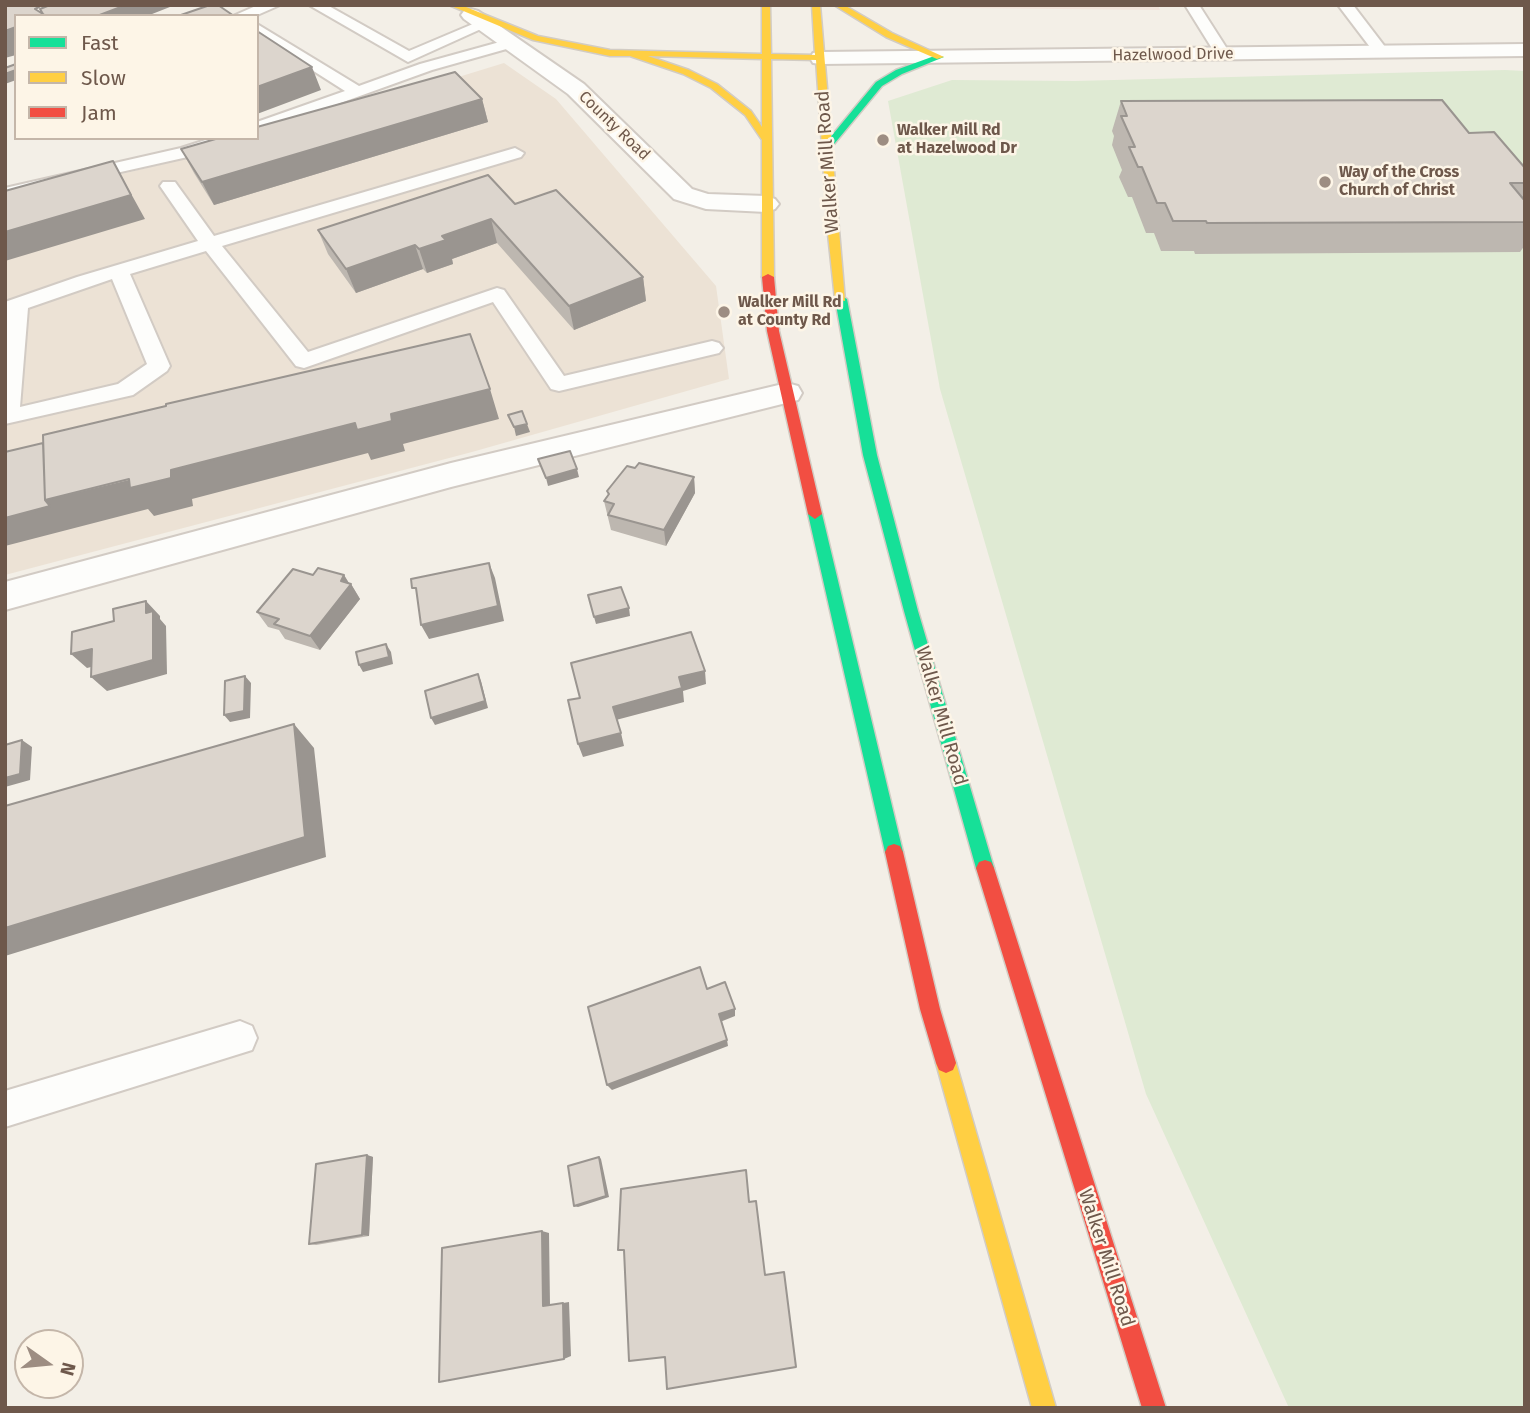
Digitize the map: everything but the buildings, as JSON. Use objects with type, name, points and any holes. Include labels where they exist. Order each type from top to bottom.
[{"type":"main road","points":[[766,5],[766,204],[768,282],[773,331],[930,1009],[1044,1408]]},
{"type":"main road","name":"Walker Mill Road","points":[[816,5],[844,327],[870,454],[911,611],[1005,937],[1154,1408]]},
{"type":"main road","points":[[838,5],[890,36],[940,57]]},
{"type":"main road","points":[[470,15],[536,38],[610,53],[821,58]]},
{"type":"main road","points":[[632,54],[686,72],[715,86],[748,113],[766,139]]},
{"type":"main road","points":[[827,147],[879,84],[899,72],[940,57]]},
{"type":"street","name":"County Road","points":[[470,15],[576,89],[683,194],[706,201],[766,204]]},
{"type":"street","name":"Hazelwood Drive","points":[[821,58],[1525,50]]},
{"type":"street","points":[[5,596],[451,475],[787,393]]},
{"type":"lane","points":[[246,14],[274,5]]},
{"type":"lane","points":[[316,5],[425,67]]},
{"type":"lane","points":[[1192,5],[1223,54]]},
{"type":"lane","points":[[1345,5],[1381,52]]},
{"type":"lane","points":[[408,57],[470,15]]},
{"type":"lane","points":[[259,29],[358,92]]},
{"type":"lane","points":[[259,127],[425,67],[512,43]]},
{"type":"lane","points":[[5,193],[186,152],[224,140]]},
{"type":"lane","points":[[119,271],[159,366],[124,390],[8,417],[11,306],[119,271],[515,153]]},
{"type":"lane","points":[[169,186],[210,244],[303,361],[497,294],[558,384],[712,348]]},
{"type":"lane","points":[[5,1109],[240,1038]]},
{"type":"shaded area","points":[[959,5],[1158,5],[1160,10],[960,8]]},
{"type":"shaded area","points":[[504,63],[556,99],[716,286],[729,379],[472,452],[5,575],[5,202],[259,138]]},
{"type":"green space","points":[[1525,71],[1525,1408],[1289,1408],[1146,1094],[940,389],[888,101],[952,80],[1075,81]]},
{"type":"traffic: fast","points":[[827,147],[879,84],[899,72],[940,57]]},
{"type":"traffic: fast","points":[[841,299],[870,455],[911,611],[985,868]]},
{"type":"traffic: fast","points":[[815,514],[894,852]]},
{"type":"traffic: slow","points":[[453,5],[536,38],[610,53],[821,58]]},
{"type":"traffic: slow","points":[[766,5],[768,277]]},
{"type":"traffic: slow","points":[[816,5],[833,234],[841,299]]},
{"type":"traffic: slow","points":[[838,5],[889,35],[940,57]]},
{"type":"traffic: slow","points":[[632,54],[686,72],[714,86],[748,113],[766,139]]},
{"type":"traffic: slow","points":[[946,1063],[1044,1408]]},
{"type":"traffic: jam","points":[[768,277],[773,331],[815,514]]},
{"type":"traffic: jam","points":[[894,852],[930,1009],[946,1063]]},
{"type":"traffic: jam","points":[[985,868],[1154,1408]]},
{"type":"place","name":"Walker Mill Rd at Hazelwood Dr","points":[[883,140]]},
{"type":"place","name":"Way of the Cross Church of Christ","points":[[1325,182]]},
{"type":"place","name":"Walker Mill Rd at County Rd","points":[[724,312]]}]
